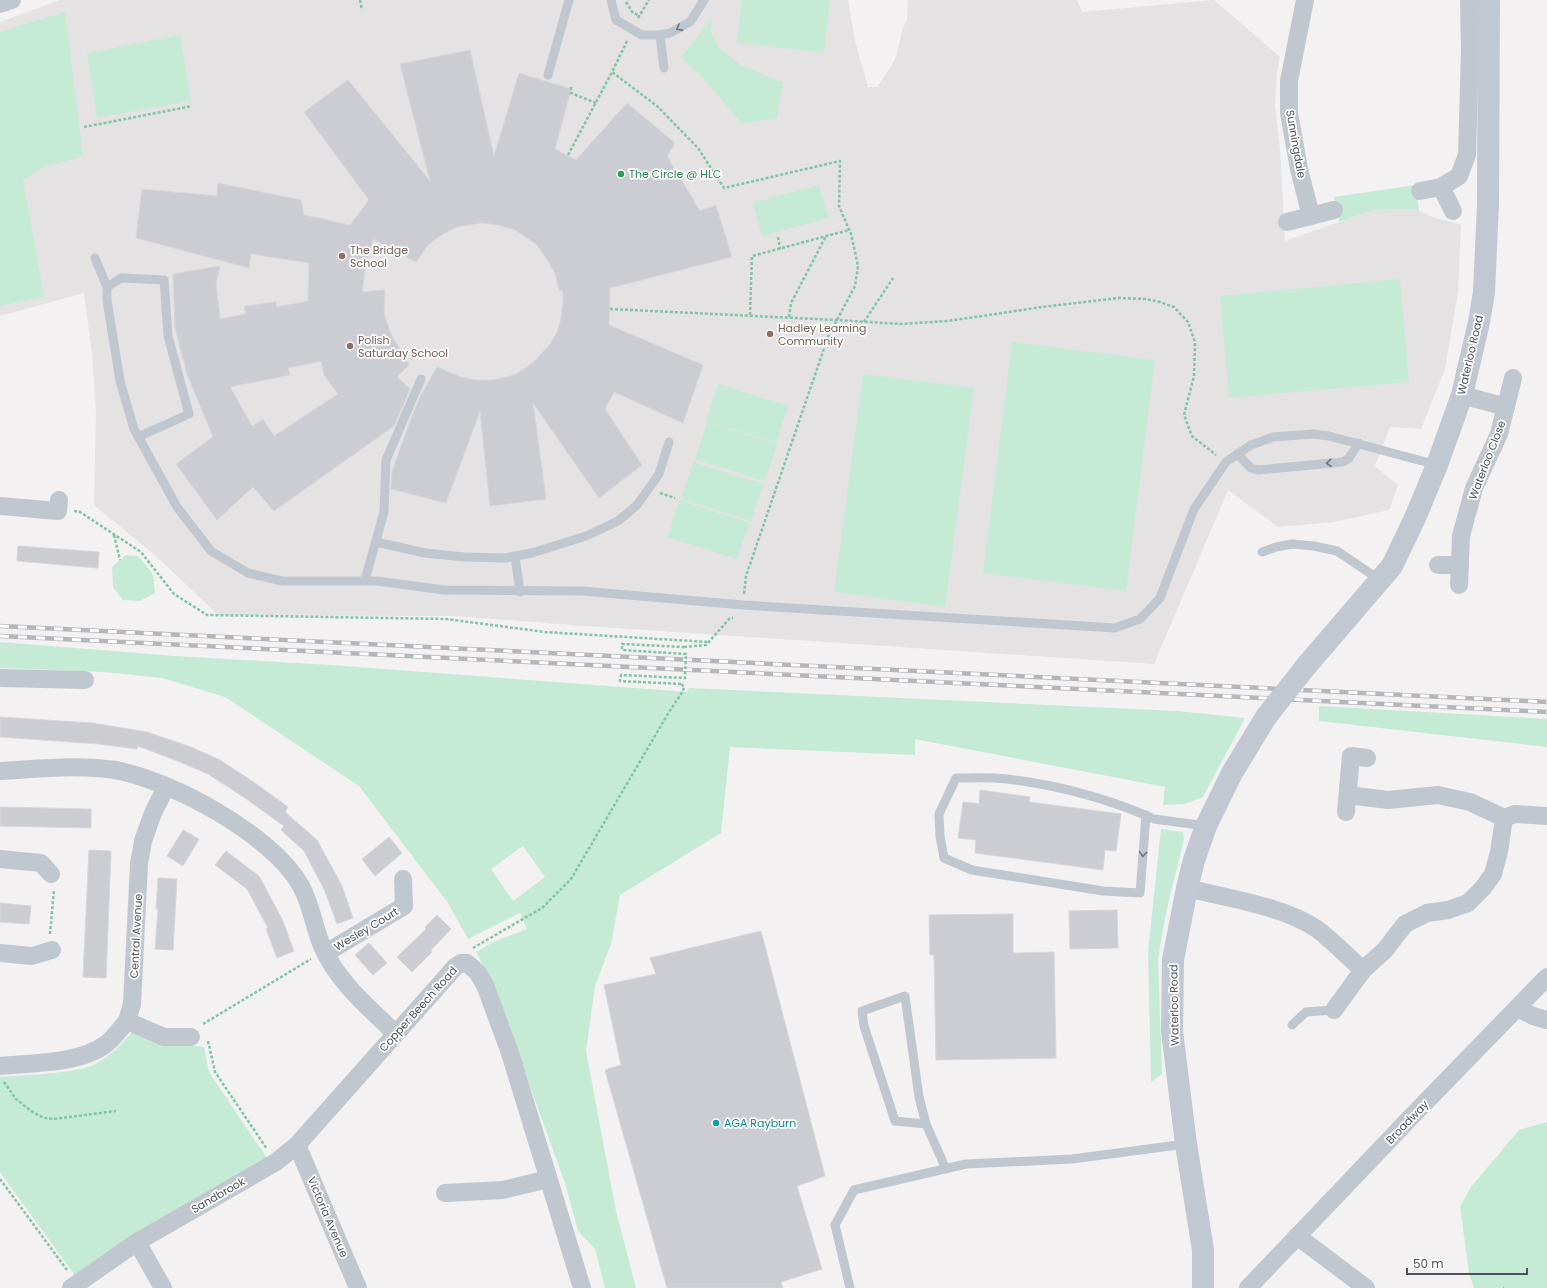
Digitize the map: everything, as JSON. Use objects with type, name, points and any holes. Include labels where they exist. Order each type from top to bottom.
[{"type":"street","points":[[0,4],[12,0]]},
{"type":"street","name":"Sunningdale","points":[[1305,0],[1289,81],[1289,113],[1299,169],[1311,216]]},
{"type":"street","points":[[1420,191],[1441,187],[1459,176],[1467,155],[1470,52],[1469,0]]},
{"type":"street","name":"Waterloo Road","points":[[1203,1288],[1203,1250],[1186,1144],[1172,1031],[1173,960],[1187,888],[1194,860],[1206,826],[1232,773],[1266,717],[1307,665],[1392,566],[1415,518],[1437,465],[1462,394],[1479,322],[1484,292],[1488,204],[1489,0]]},
{"type":"street","points":[[1441,187],[1453,211]]},
{"type":"street","points":[[1287,222],[1334,210]]},
{"type":"street","name":"Waterloo Close","points":[[1459,585],[1461,536],[1474,488],[1499,434],[1513,378]]},
{"type":"street","name":"Waterloo Close","points":[[1462,394],[1506,407]]},
{"type":"street","points":[[0,506],[61,511]]},
{"type":"street","points":[[1438,565],[1460,565]]},
{"type":"street","points":[[0,678],[86,680]]},
{"type":"street","points":[[1346,812],[1351,756],[1367,758]]},
{"type":"street","points":[[0,771],[77,767],[115,770],[142,777],[166,787],[234,821],[274,854],[290,870],[301,887],[321,955],[361,1001],[395,1033]]},
{"type":"street","name":"Central Avenue","points":[[126,1021],[132,1004],[139,864],[142,841],[153,813],[166,787]]},
{"type":"street","points":[[1348,795],[1388,800],[1438,795],[1470,802],[1504,818],[1515,814],[1547,816]]},
{"type":"street","points":[[1334,1010],[1363,970],[1385,950],[1405,924],[1427,913],[1448,910],[1468,903],[1482,888],[1493,874],[1499,852],[1504,818]]},
{"type":"street","points":[[0,859],[41,863],[51,874]]},
{"type":"street","name":"Wesley Court","points":[[321,955],[404,906],[403,879]]},
{"type":"street","points":[[1187,888],[1265,907],[1294,917],[1317,930],[1363,970]]},
{"type":"street","points":[[0,953],[32,956],[52,950]]},
{"type":"street","name":"Copper Beech Road","points":[[297,1145],[455,967],[461,963],[467,963],[477,972],[485,985],[510,1052],[582,1288]]},
{"type":"street","name":"Broadway","points":[[1248,1288],[1547,977]]},
{"type":"street","points":[[1517,1008],[1533,1016],[1547,1020]]},
{"type":"street","points":[[1,1071],[83,1056],[107,1044],[126,1021],[164,1037],[191,1037]]},
{"type":"street","name":"Sandbrook","points":[[74,1286],[137,1242],[276,1162],[297,1145]]},
{"type":"street","name":"Victoria Avenue","points":[[297,1145],[358,1288]]},
{"type":"street","points":[[445,1193],[503,1190],[548,1179]]},
{"type":"street","points":[[1297,1236],[1366,1288]]},
{"type":"street","points":[[137,1242],[164,1288]]},
{"type":"lane","points":[[548,75],[569,0]]},
{"type":"lane","points":[[611,0],[616,20],[642,35],[660,35],[670,33],[690,22],[704,0]]},
{"type":"lane","points":[[660,35],[664,68]]},
{"type":"lane","points":[[95,258],[107,287],[107,300],[120,381],[134,428],[177,507],[212,551],[248,573],[282,581],[377,580],[444,590],[520,592],[582,591],[742,605],[1115,628],[1140,619],[1160,598],[1194,509],[1226,462],[1251,445],[1272,437],[1294,434],[1329,436],[1360,443],[1437,465]]},
{"type":"lane","points":[[107,287],[121,278],[164,280],[168,336],[188,414],[138,437]]},
{"type":"lane","points":[[365,580],[384,512],[386,460],[421,379]]},
{"type":"lane","points":[[376,542],[425,553],[464,557],[505,558],[532,553],[586,536],[618,521],[637,505],[659,474],[669,442]]},
{"type":"lane","points":[[1238,454],[1251,468],[1258,470],[1343,462],[1350,458],[1360,443]]},
{"type":"lane","points":[[1262,552],[1276,547],[1292,544],[1314,546],[1337,551],[1380,580]]},
{"type":"lane","points":[[515,556],[520,592]]},
{"type":"lane","points":[[1146,815],[1140,893],[1103,891],[972,870],[944,858],[940,836],[939,814],[956,778],[1006,779],[1072,791],[1108,801],[1146,815],[1154,819],[1206,826]]},
{"type":"lane","points":[[926,1124],[895,1121],[864,1026],[862,1011],[906,996],[919,1097],[926,1124],[946,1169]]},
{"type":"lane","points":[[1292,1025],[1306,1012],[1334,1010]]},
{"type":"lane","points":[[850,1288],[835,1225],[854,1190],[966,1164],[1072,1159],[1186,1144]]},
{"type":"path","points":[[360,0],[362,10]]},
{"type":"path","points":[[625,0],[633,13],[640,16]]},
{"type":"path","points":[[568,154],[649,0]]},
{"type":"path","points":[[476,945],[542,908],[571,879],[682,691],[684,686],[681,684],[620,681],[620,676],[685,678],[686,654],[622,650],[622,644],[684,647],[706,645],[730,618],[741,617],[746,576],[828,337],[855,286],[858,266],[849,230],[839,206],[840,161],[724,188],[698,148],[657,106],[612,72]]},
{"type":"path","points":[[571,87],[571,93],[596,103]]},
{"type":"path","points":[[84,127],[192,106]]},
{"type":"path","points":[[750,315],[752,256],[849,230]]},
{"type":"path","points":[[790,317],[791,303],[826,236]]},
{"type":"path","points":[[778,237],[780,249]]},
{"type":"path","points":[[864,323],[893,278]]},
{"type":"path","points":[[610,309],[790,317],[864,323],[900,324],[948,322],[1042,306],[1119,298],[1145,299],[1160,302],[1174,308],[1188,322],[1195,342],[1194,376],[1184,415],[1192,436],[1220,458]]},
{"type":"path","points":[[61,511],[80,512],[141,552],[174,594],[207,615],[446,619],[545,632],[708,642]]},
{"type":"path","points":[[114,534],[120,560]]},
{"type":"path","points":[[51,874],[54,888],[50,938],[52,950]]},
{"type":"path","points":[[203,1024],[321,955]]},
{"type":"path","points":[[191,1037],[207,1038],[215,1072],[276,1162]]},
{"type":"path","points":[[1,1071],[4,1080],[16,1099],[31,1112],[44,1118],[54,1119],[116,1111]]},
{"type":"path","points":[[0,1179],[74,1286]]},
{"type":"shaded area","name":"Hadley Learning Community","points":[[60,0],[848,0],[855,41],[868,87],[877,87],[892,65],[896,56],[903,28],[907,20],[908,0],[1077,0],[1082,12],[1214,0],[1280,57],[1277,72],[1275,105],[1280,149],[1285,241],[1374,210],[1414,209],[1433,217],[1461,225],[1458,292],[1445,369],[1421,429],[1390,427],[1375,466],[1398,485],[1389,510],[1334,522],[1278,527],[1228,490],[1154,664],[455,616],[218,615],[157,557],[94,505],[96,412],[92,353],[84,293],[0,316],[0,22]]},
{"type":"green space","points":[[742,0],[830,0],[824,53],[737,42]]},
{"type":"green space","points":[[65,12],[83,156],[44,167],[23,180],[44,297],[0,306],[0,32]]},
{"type":"green space","points":[[711,20],[711,32],[718,47],[742,66],[783,83],[777,118],[742,124],[706,81],[681,57]]},
{"type":"green space","points":[[180,35],[191,101],[97,118],[87,53]]},
{"type":"green space","points":[[819,185],[828,218],[762,236],[753,203]]},
{"type":"green space","points":[[1416,185],[1419,211],[1414,209],[1374,210],[1339,222],[1334,197]]},
{"type":"green space","points":[[1400,279],[1409,382],[1229,398],[1220,296]]},
{"type":"green space","points":[[1012,342],[1155,360],[1126,591],[983,573]]},
{"type":"green space","points":[[863,374],[974,388],[945,607],[834,592]]},
{"type":"green space","points":[[718,384],[788,406],[776,443],[706,421]]},
{"type":"green space","points":[[707,422],[777,444],[765,481],[695,459]]},
{"type":"green space","points":[[693,462],[763,484],[751,521],[681,499]]},
{"type":"green space","points":[[679,500],[749,523],[737,559],[668,537]]},
{"type":"green space","points":[[126,555],[138,556],[153,574],[155,593],[140,601],[123,600],[113,587],[112,567]]},
{"type":"green space","points":[[0,642],[175,656],[331,665],[687,692],[689,688],[1177,711],[1245,718],[1203,797],[1185,804],[1163,805],[1165,787],[915,739],[915,755],[730,747],[721,833],[620,895],[611,944],[595,986],[586,1051],[616,1211],[636,1288],[605,1288],[595,1249],[578,1231],[565,1183],[493,984],[476,952],[493,942],[527,929],[520,913],[468,939],[448,903],[359,786],[225,697],[162,678],[104,672],[0,668]],"holes":[[[523,846],[545,877],[513,901],[491,869]]]},
{"type":"green space","points":[[1319,706],[1547,719],[1547,747],[1319,721]]},
{"type":"green space","points":[[1161,829],[1183,832],[1184,839],[1166,913],[1158,959],[1162,1074],[1151,1082],[1148,952]]},
{"type":"green space","points":[[131,1033],[181,1044],[204,1047],[209,1072],[267,1158],[76,1277],[0,1172],[0,1077],[64,1072],[89,1067],[111,1054]]},
{"type":"green space","points":[[1547,1122],[1547,1288],[1474,1288],[1469,1273],[1460,1206],[1471,1187],[1519,1130]]},
{"type":"building","points":[[470,50],[494,156],[519,73],[571,89],[555,149],[576,160],[627,103],[675,143],[667,156],[700,211],[716,205],[732,257],[610,288],[609,325],[703,365],[683,423],[614,392],[605,409],[642,465],[599,498],[533,403],[546,499],[490,506],[480,411],[446,503],[391,489],[392,472],[410,421],[420,397],[437,367],[461,377],[475,380],[493,380],[516,374],[534,362],[551,343],[557,332],[561,318],[563,291],[559,290],[555,273],[536,244],[515,230],[499,225],[482,223],[456,227],[428,245],[416,262],[373,239],[366,263],[362,292],[385,290],[384,314],[391,334],[409,365],[397,377],[410,389],[394,426],[274,511],[253,487],[217,520],[176,464],[213,437],[187,374],[175,328],[173,274],[220,266],[216,283],[220,319],[246,314],[244,306],[276,302],[277,307],[308,301],[309,263],[251,254],[249,268],[136,238],[142,189],[217,196],[218,183],[301,200],[304,215],[350,225],[369,200],[304,112],[348,80],[430,181],[400,64]],"holes":[[[321,361],[324,375],[338,394],[274,436],[263,419],[252,426],[230,387],[290,375],[288,368]]]},
{"type":"building","points":[[18,546],[99,552],[98,568],[17,561]]},
{"type":"building","points":[[0,717],[92,723],[147,732],[191,747],[220,760],[288,807],[285,812],[317,840],[342,886],[353,918],[337,924],[324,889],[304,851],[281,830],[284,826],[208,774],[138,746],[137,749],[99,744],[0,737]]},
{"type":"building","points":[[980,790],[1030,797],[1029,802],[1121,814],[1116,851],[1105,850],[1103,870],[975,853],[976,840],[958,838],[963,802],[979,804]]},
{"type":"building","points":[[0,807],[91,809],[91,828],[0,826]]},
{"type":"building","points":[[183,830],[199,839],[183,866],[167,856]]},
{"type":"building","points":[[389,837],[402,853],[375,876],[362,859]]},
{"type":"building","points":[[89,850],[111,851],[106,978],[83,977]]},
{"type":"building","points":[[226,851],[259,876],[282,919],[294,951],[277,958],[266,929],[268,928],[247,889],[215,865]]},
{"type":"building","points":[[158,878],[177,879],[173,950],[155,949],[158,909],[156,909]]},
{"type":"building","points":[[0,903],[31,906],[29,924],[0,922]]},
{"type":"building","points":[[1117,910],[1118,948],[1070,949],[1069,911]]},
{"type":"building","points":[[1013,914],[1013,953],[1054,952],[1056,1058],[936,1060],[934,955],[930,955],[929,915]]},
{"type":"building","points":[[437,915],[451,929],[431,950],[432,952],[412,972],[397,957],[426,929],[425,927]]},
{"type":"building","name":"AGA Rayburn","points":[[761,931],[825,1176],[797,1186],[822,1269],[781,1282],[783,1288],[667,1288],[605,1070],[621,1065],[604,985],[656,974],[650,958]]},
{"type":"building","points":[[369,943],[387,963],[373,975],[355,955]]},
{"type":"railway","points":[[0,626],[1547,702]]},
{"type":"railway","points":[[0,636],[1547,712]]},
{"type":"place","name":"The Circle @ HLC","points":[[621,174]]},
{"type":"place","name":"The Bridge School","points":[[342,256]]},
{"type":"place","name":"Hadley Learning Community","points":[[770,334]]},
{"type":"place","name":"Polish Saturday School","points":[[350,346]]},
{"type":"place","name":"AGA Rayburn","points":[[716,1123]]}]
